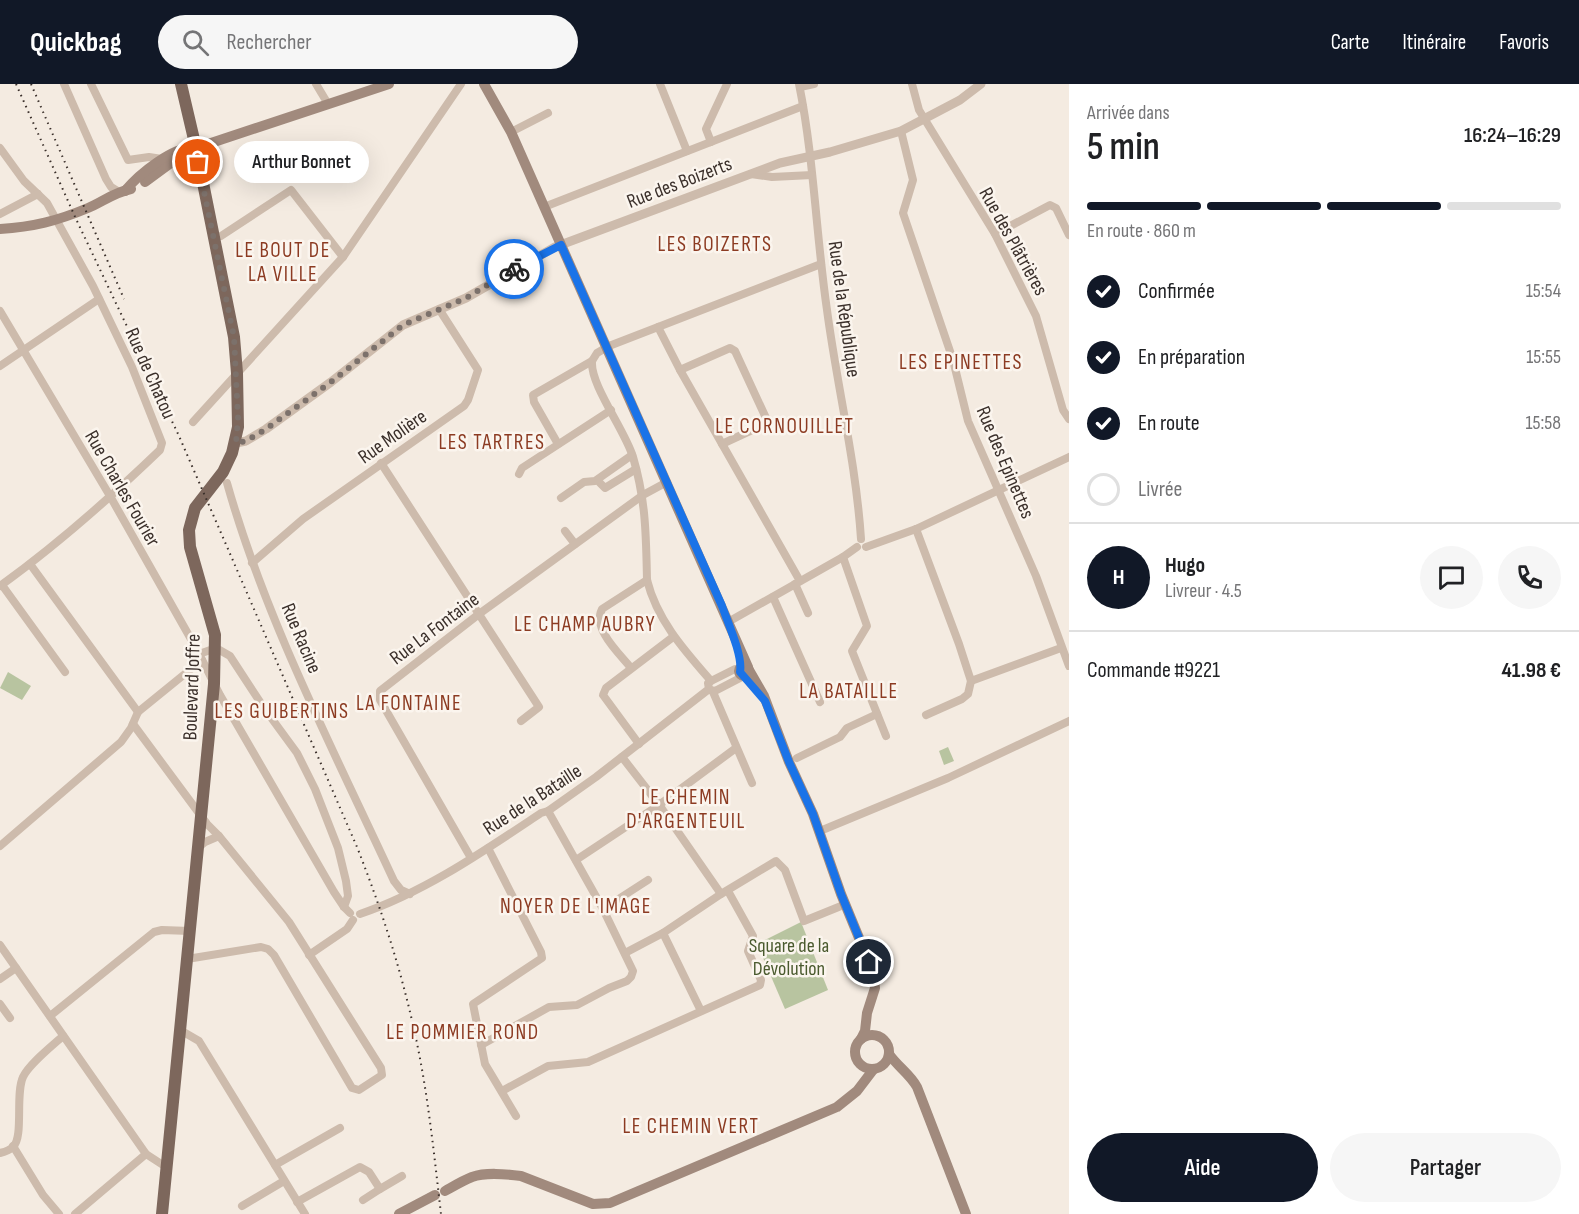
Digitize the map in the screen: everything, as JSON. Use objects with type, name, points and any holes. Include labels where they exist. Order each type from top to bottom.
[{"type":"main road","name":"Boulevard Joffre","points":[[162,1214],[216,648],[212,623],[189,543],[189,530],[195,508],[224,472],[236,443],[238,418],[234,337],[181,84]]},
{"type":"main road","points":[[0,229],[37,226],[57,220],[122,191],[140,186],[179,157],[191,154],[196,148],[389,84]]},
{"type":"main road","points":[[484,84],[511,132],[667,482],[728,622],[747,681],[765,701],[820,831],[875,979],[871,1004],[873,1025],[878,1036],[886,1043],[889,1054],[916,1085],[966,1214]]},
{"type":"main road","points":[[122,191],[162,159],[180,148],[189,146],[196,148]]},
{"type":"main road","points":[[853,1094],[860,1075],[854,1055],[855,1050],[865,1031],[867,1013],[871,1004]]},
{"type":"main road","points":[[861,1039],[870,1035],[878,1036]]},
{"type":"main road","points":[[399,1214],[473,1176],[495,1174],[521,1176],[593,1204],[604,1204],[837,1107],[853,1094],[876,1069],[884,1065],[889,1054]]},
{"type":"main road","points":[[858,1063],[862,1067],[898,1072],[916,1085]]},
{"type":"main road","name":"Boulevard Joffre","points":[[154,1214],[166,1167]]},
{"type":"street","points":[[64,84],[106,179],[113,190],[122,191]]},
{"type":"street","points":[[91,84],[128,160],[149,157],[162,159]]},
{"type":"street","points":[[316,84],[328,104]]},
{"type":"street","points":[[193,422],[343,257],[461,84]]},
{"type":"street","points":[[660,84],[687,151]]},
{"type":"street","points":[[711,142],[706,129],[727,84]]},
{"type":"street","points":[[800,86],[814,84]]},
{"type":"street","name":"Rue des Plâtrières","points":[[912,84],[924,120],[995,234],[1036,316],[1063,410],[1069,419]]},
{"type":"street","name":"Rue des Boizerts","points":[[236,443],[246,441],[266,429],[331,382],[399,327],[466,298],[531,259],[561,245],[780,163],[830,152],[901,131],[960,100],[981,84]]},
{"type":"street","name":"Rue de la République","points":[[800,86],[810,156],[826,310],[853,470],[861,544]]},
{"type":"street","points":[[544,207],[802,106]]},
{"type":"street","points":[[511,132],[548,113]]},
{"type":"street","name":"Rue des Epinettes","points":[[901,131],[913,180],[903,213],[953,360],[968,421],[1036,576],[1069,666]]},
{"type":"street","name":"Rue de Chatou","points":[[0,148],[24,181],[47,203],[57,220],[132,367],[162,443],[160,450],[110,496],[30,564],[1,585]]},
{"type":"street","points":[[750,174],[772,177],[812,175]]},
{"type":"street","points":[[100,202],[106,179]]},
{"type":"street","points":[[221,236],[291,190],[343,257]]},
{"type":"street","points":[[0,214],[38,194]]},
{"type":"street","points":[[995,234],[1050,205],[1056,208],[1068,232]]},
{"type":"street","points":[[558,444],[534,402],[533,395],[592,361],[597,353],[607,347],[821,264]]},
{"type":"street","points":[[0,366],[99,299]]},
{"type":"street","name":"Rue Molière","points":[[252,563],[303,519],[464,406],[478,370],[439,309]]},
{"type":"street","name":"Rue Charles Fourier","points":[[0,311],[110,496],[214,684],[352,914]]},
{"type":"street","points":[[658,327],[798,583],[808,613]]},
{"type":"street","points":[[680,370],[730,348],[735,351],[766,418],[763,425],[722,444]]},
{"type":"street","points":[[592,361],[594,378],[633,455],[643,495],[647,580],[655,605],[673,637],[711,687],[752,783]]},
{"type":"street","points":[[519,474],[522,468],[611,410]]},
{"type":"street","points":[[561,498],[584,482],[595,481],[633,455]]},
{"type":"street","points":[[728,622],[843,557],[861,544],[916,529],[1069,457]]},
{"type":"street","points":[[381,463],[539,707],[520,721]]},
{"type":"street","points":[[600,483],[605,488],[636,469]]},
{"type":"street","name":"Rue La Fontaine","points":[[471,858],[378,695],[382,688],[479,614],[643,495],[667,482]]},
{"type":"street","name":"Rue Racine","points":[[227,483],[252,563],[296,669],[394,881],[401,890],[410,894]]},
{"type":"street","points":[[916,529],[971,681],[968,694],[926,716]]},
{"type":"street","points":[[565,531],[574,544]]},
{"type":"street","points":[[843,557],[867,626],[852,651],[886,736]]},
{"type":"street","points":[[30,564],[138,712]]},
{"type":"street","points":[[631,668],[599,627],[598,617],[602,609],[647,580]]},
{"type":"street","points":[[1,585],[65,672]]},
{"type":"street","points":[[773,597],[820,702]]},
{"type":"street","points":[[639,744],[603,695],[606,688],[673,637]]},
{"type":"street","points":[[0,846],[121,742],[134,724],[138,712],[201,657],[216,648],[230,656],[305,768],[338,848],[352,914]]},
{"type":"street","points":[[971,681],[1061,648]]},
{"type":"street","name":"Rue de la Bataille","points":[[309,954],[347,929],[352,914],[410,894],[488,848],[541,813],[548,811],[735,669],[744,671]]},
{"type":"street","points":[[797,758],[840,737],[847,728],[877,714]]},
{"type":"street","points":[[820,831],[948,778],[1069,721]]},
{"type":"street","points":[[134,724],[201,816],[289,922],[381,1068],[382,1075],[359,1090],[352,1088],[274,955],[268,949],[261,947],[187,959]]},
{"type":"street","points":[[576,860],[660,805],[736,748]]},
{"type":"street","points":[[502,1091],[548,1066],[588,1062],[760,985],[761,980],[748,951],[753,936],[724,892],[622,757]]},
{"type":"street","points":[[481,1045],[549,1007],[577,1005],[632,977],[633,971],[603,909],[548,811]]},
{"type":"street","points":[[198,848],[219,836]]},
{"type":"street","points":[[488,848],[542,958],[473,1004],[485,1064],[516,1116]]},
{"type":"street","points":[[625,953],[663,933],[776,861],[783,867],[804,921],[846,904]]},
{"type":"street","points":[[603,909],[648,880]]},
{"type":"street","points":[[50,1016],[154,932],[190,931]]},
{"type":"street","points":[[663,933],[701,1011]]},
{"type":"street","points":[[0,945],[146,1154],[166,1167]]},
{"type":"street","points":[[0,979],[16,968]]},
{"type":"street","points":[[0,1004],[10,1018]]},
{"type":"street","points":[[180,1030],[199,1041],[304,1214]]},
{"type":"street","points":[[0,1153],[13,1146],[19,1125],[18,1093],[24,1076],[63,1036]]},
{"type":"street","points":[[274,1165],[340,1128]]},
{"type":"street","points":[[13,1146],[43,1195],[58,1214]]},
{"type":"street","points":[[75,1214],[146,1154]]},
{"type":"street","points":[[297,1202],[360,1167],[369,1172],[380,1189]]},
{"type":"street","points":[[363,1200],[402,1176]]},
{"type":"street","points":[[242,1206],[285,1181]]},
{"type":"green space","points":[[8,672],[31,686],[22,700],[0,688]]},
{"type":"green space","points":[[948,747],[954,761],[944,765],[939,751]]},
{"type":"green space","name":"Square de la Dévolution","points":[[801,922],[828,990],[785,1009],[757,944]]},
{"type":"railway","points":[[16,84],[76,219],[179,436],[366,870],[397,962],[420,1056],[441,1214]]},
{"type":"railway","points":[[31,84],[124,299]]},
{"type":"way so far","points":[[198,162],[234,337],[238,418],[236,443],[246,441],[266,429],[331,382],[399,327],[466,298],[514,269]]},
{"type":"place","name":"Arthur Bonnet","points":[[198,162]]},
{"type":"district","name":"LES BOIZERTS","points":[[715,244]]},
{"type":"district","name":"LE BOUT DE LA VILLE","points":[[283,262]]},
{"type":"district","name":"LES EPINETTES","points":[[961,362]]},
{"type":"district","name":"LE CORNOUILLET","points":[[785,426]]},
{"type":"district","name":"LES TARTRES","points":[[492,442]]},
{"type":"district","name":"LE CHAMP AUBRY","points":[[585,624]]},
{"type":"district","name":"LA BATAILLE","points":[[849,691]]},
{"type":"district","name":"LA FONTAINE","points":[[409,703]]},
{"type":"district","name":"LES GUIBERTINS","points":[[282,711]]},
{"type":"district","name":"LE CHEMIN D'ARGENTEUIL","points":[[686,809]]},
{"type":"district","name":"NOYER DE L'IMAGE","points":[[576,906]]},
{"type":"district","name":"LE POMMIER ROND","points":[[463,1032]]},
{"type":"district","name":"LE CHEMIN VERT","points":[[691,1126]]},
{"type":"route","points":[[514,269],[561,245],[722,606],[735,641],[741,675],[765,701],[789,762],[807,798],[832,863],[841,894],[869,962]]}]
